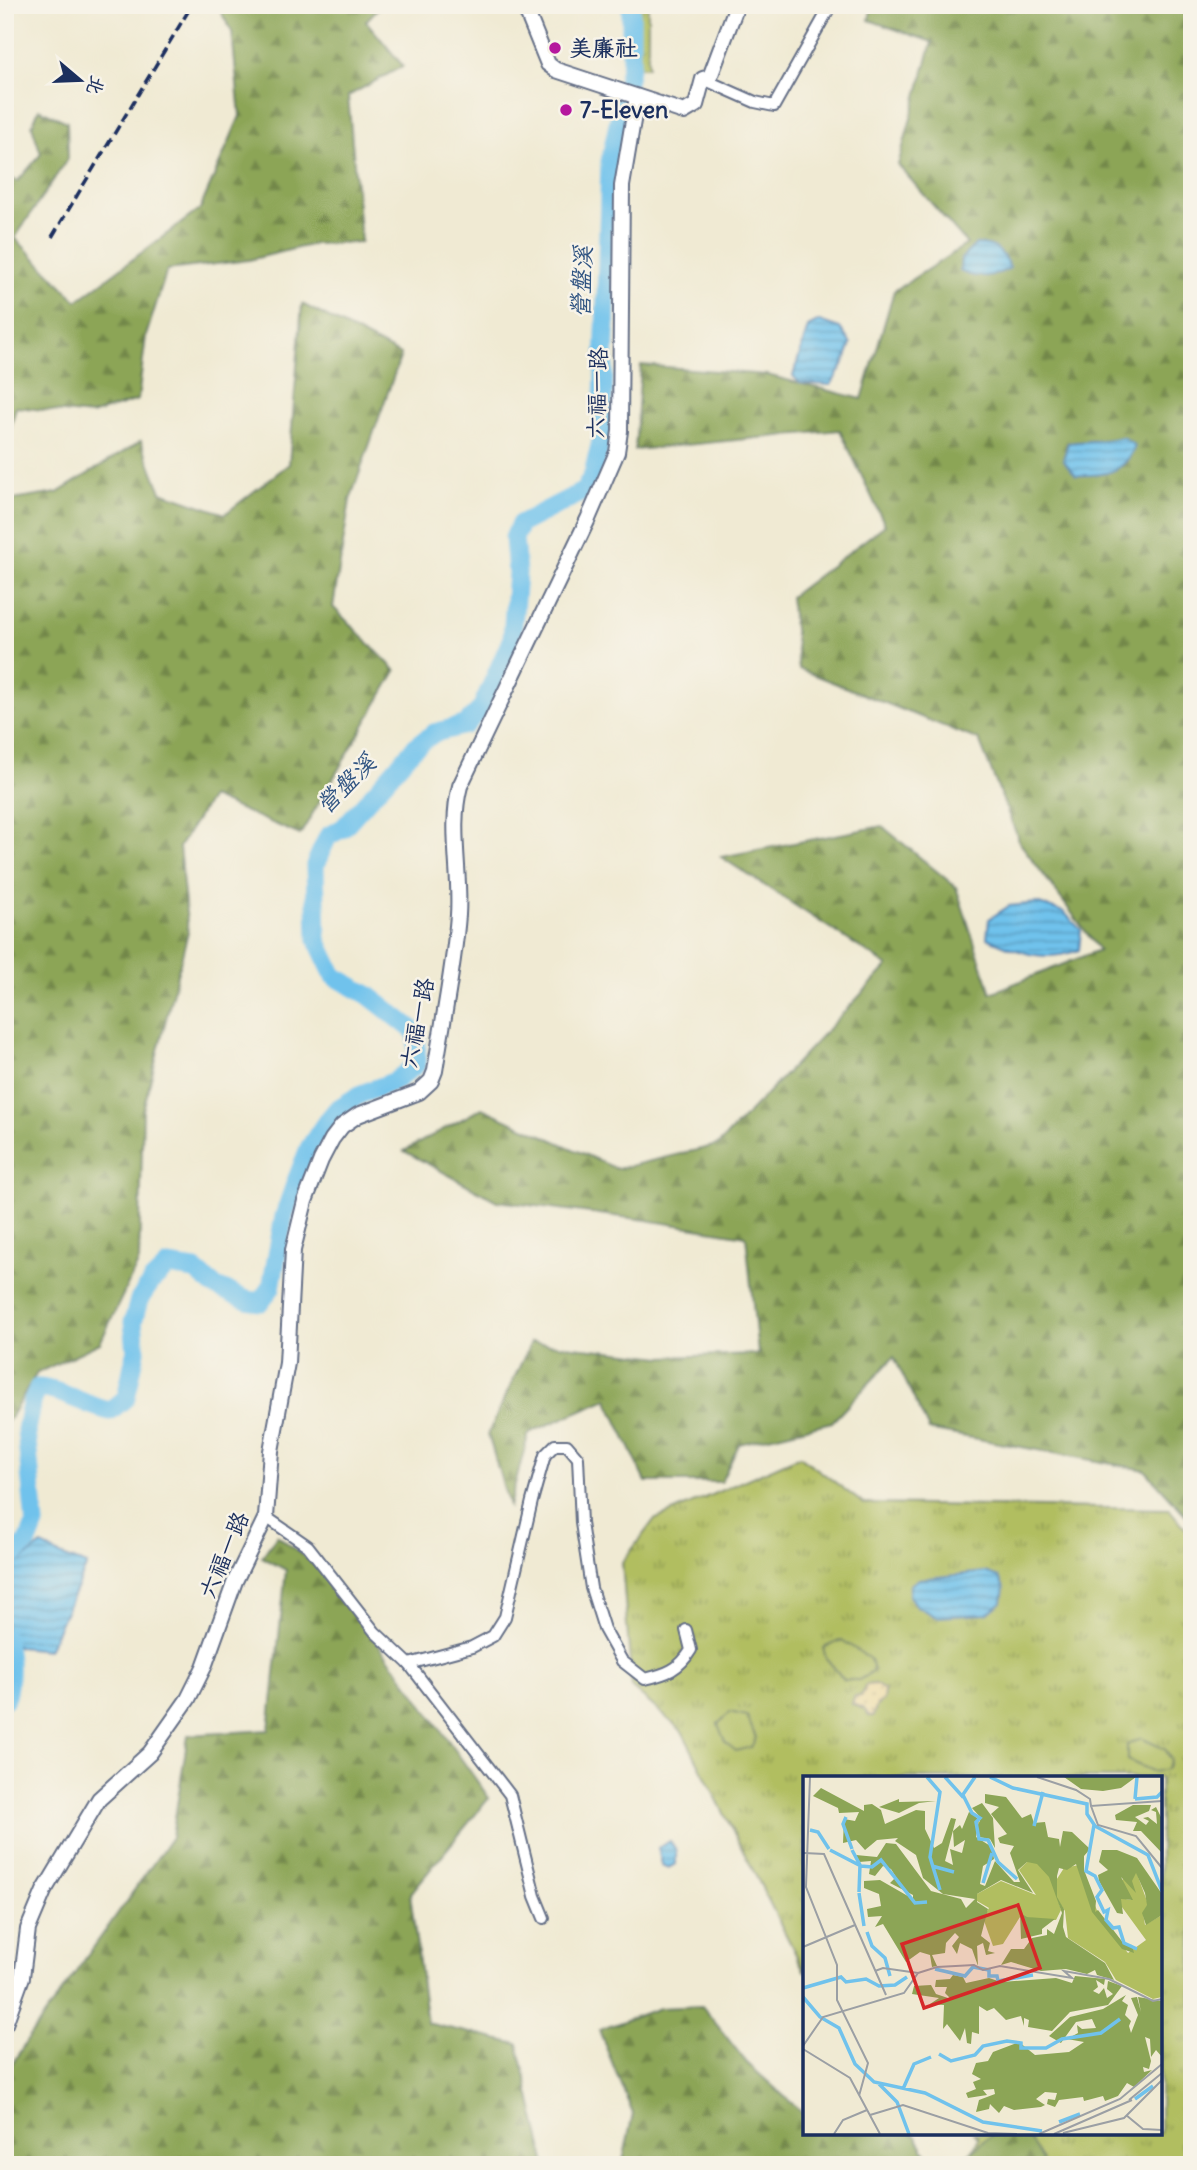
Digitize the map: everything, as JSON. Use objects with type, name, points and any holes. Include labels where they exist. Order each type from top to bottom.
[{"type":"street","points":[[524,5],[548,64],[556,70],[684,112],[696,105],[703,79]]},
{"type":"street","points":[[703,79],[710,78],[737,5]]},
{"type":"street","points":[[703,79],[755,102],[774,106],[831,5]]},
{"type":"street","name":"六福一路","points":[[5,2024],[22,1977],[28,1929],[44,1891],[99,1799],[150,1753],[188,1699],[204,1667],[235,1581],[266,1517],[271,1451],[287,1363],[293,1250],[305,1201],[321,1160],[342,1126],[358,1115],[419,1091],[431,1081],[435,1071],[458,917],[456,801],[460,786],[617,452],[620,432],[622,186],[636,97]]},
{"type":"street","points":[[410,1664],[472,1647],[493,1636],[505,1617],[545,1455],[555,1446],[567,1445],[578,1458],[581,1523],[591,1588],[604,1629],[622,1661],[645,1679],[669,1674],[683,1663],[691,1650],[686,1630]]},
{"type":"street","points":[[266,1517],[308,1546],[375,1632],[410,1664],[510,1795],[535,1896],[544,1918]]},
{"type":"green space","points":[[217,5],[381,5],[366,21],[403,66],[348,96],[361,242],[314,244],[249,260],[167,270],[146,336],[138,400],[91,415],[16,407],[5,450],[5,173],[17,182],[41,154],[32,126],[39,109],[67,122],[68,158],[15,238],[77,301],[200,209],[240,116],[232,32]]},
{"type":"green space","points":[[632,5],[648,5],[648,67],[632,67]]},
{"type":"green space","points":[[872,5],[1192,5],[1192,1522],[1145,1470],[929,1430],[894,1357],[832,1422],[739,1444],[721,1482],[646,1482],[607,1399],[529,1433],[509,1506],[488,1434],[531,1342],[662,1357],[758,1354],[746,1236],[497,1201],[404,1151],[482,1108],[617,1169],[718,1145],[888,966],[721,857],[882,826],[956,887],[991,993],[1099,950],[1020,843],[979,740],[799,669],[790,597],[885,525],[840,430],[635,450],[641,365],[767,375],[862,399],[894,291],[967,244],[898,165],[932,42],[869,20]]},
{"type":"green space","points":[[302,304],[401,355],[350,500],[333,607],[396,671],[300,835],[211,797],[179,847],[188,932],[143,1110],[139,1261],[100,1343],[37,1373],[5,1426],[5,501],[57,493],[141,441],[161,492],[225,514],[289,464]]},
{"type":"green space","points":[[800,1456],[864,1504],[1169,1509],[1192,1536],[1192,2165],[965,2165],[979,2138],[976,2135],[1162,2135],[1162,1776],[803,1776],[803,1968],[682,1731],[632,1688],[622,1563],[654,1520]]},
{"type":"green space","points":[[277,1535],[321,1570],[404,1678],[489,1798],[410,1894],[427,2023],[518,2044],[546,2165],[5,2165],[5,2075],[172,1837],[188,1735],[269,1730],[286,1570],[262,1557]]},
{"type":"green space","points":[[842,1640],[870,1659],[873,1671],[859,1680],[844,1680],[826,1658],[823,1648]]},
{"type":"green space","points":[[730,1712],[747,1716],[756,1738],[751,1747],[736,1751],[725,1742],[718,1724]]},
{"type":"green space","points":[[1141,1738],[1165,1749],[1171,1760],[1167,1769],[1154,1772],[1127,1760],[1127,1745]]},
{"type":"green space","points":[[702,2006],[747,2063],[803,2113],[803,2135],[915,2135],[933,2165],[622,2165],[633,2114],[599,2030],[659,2008]]},
{"type":"green space","points":[[992,2135],[1013,2135],[1030,2140],[1043,2162],[1040,2165],[955,2165]]},
{"type":"sand","points":[[875,1684],[884,1690],[883,1701],[877,1705],[873,1716],[869,1716],[864,1709],[852,1704],[855,1696],[861,1696],[866,1685]]},
{"type":"water","points":[[976,244],[997,249],[1010,268],[985,276],[973,276],[960,271],[961,259]]},
{"type":"water","points":[[819,321],[840,328],[851,344],[831,385],[800,383],[793,376],[808,327]]},
{"type":"water","points":[[1123,437],[1135,446],[1125,462],[1112,471],[1076,475],[1063,460],[1068,443]]},
{"type":"water","points":[[1036,903],[1064,912],[1081,930],[1079,950],[1055,956],[1032,955],[987,938],[989,919],[1009,906]]},
{"type":"water","points":[[42,1545],[57,1554],[87,1565],[48,1650],[18,1647],[5,1631],[5,1572]]},
{"type":"water","points":[[985,1572],[999,1577],[1004,1588],[1002,1602],[987,1614],[936,1617],[916,1606],[909,1596],[910,1585],[919,1579]]},
{"type":"water","points":[[670,1841],[676,1850],[676,1864],[668,1868],[662,1865],[658,1848]]},
{"type":"waterway","name":"營盤溪","points":[[5,1562],[28,1542],[35,1524],[26,1430],[38,1388],[110,1411],[126,1398],[136,1351],[133,1322],[139,1300],[152,1281],[168,1266],[195,1270],[214,1286],[247,1300],[261,1302],[271,1288],[284,1216],[296,1181],[309,1148],[324,1125],[337,1109],[361,1094],[395,1081],[416,1065],[417,1033],[368,995],[334,976],[317,940],[315,865],[328,836],[343,828],[415,747],[434,733],[465,725],[481,709],[512,638],[517,573],[514,538],[520,524],[584,491],[593,475],[602,437],[610,162],[631,63],[631,5]]},
{"type":"waterway","name":"營盤溪","points":[[5,1638],[9,1669],[5,1699]]},
{"type":"railway","points":[[52,237],[192,5]]},
{"type":"place","name":"美廉社","points":[[555,48]]},
{"type":"place","name":"7-Eleven","points":[[566,110]]}]
